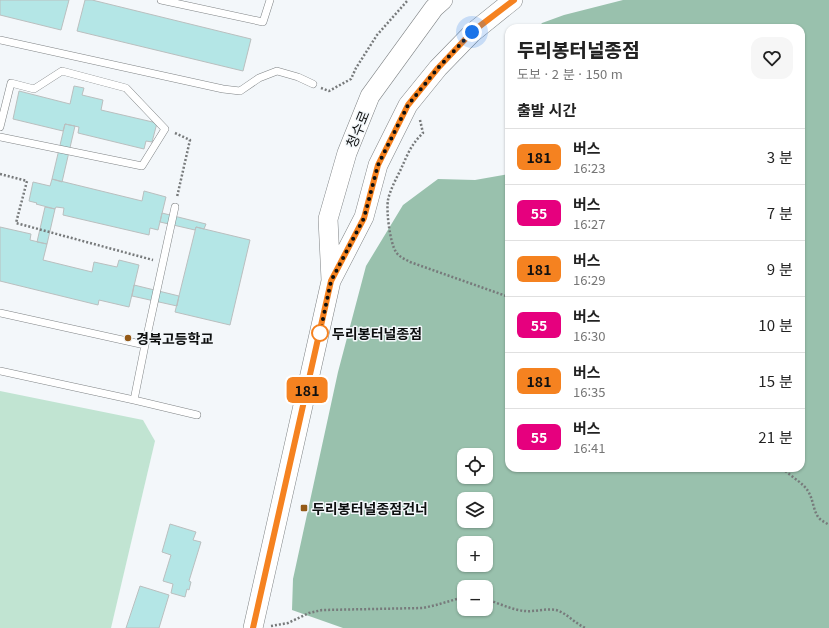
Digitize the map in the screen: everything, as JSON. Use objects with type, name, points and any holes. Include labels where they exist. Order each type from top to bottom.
[{"type":"main road","name":"청수로","points":[[261,627],[331,281],[328,219],[347,153],[370,96],[434,8],[443,0]]},
{"type":"main road","name":"청수로","points":[[331,281],[364,218],[378,165],[408,105],[438,68],[472,32],[514,0]]},
{"type":"lane","points":[[161,0],[263,22],[270,0]]},
{"type":"lane","points":[[0,40],[240,92],[259,78],[277,71],[298,76],[313,84]]},
{"type":"lane","points":[[0,127],[11,83],[34,90],[62,71],[126,88],[166,129],[142,166],[0,137]]},
{"type":"lane","points":[[134,400],[175,207]]},
{"type":"lane","points":[[0,313],[145,345]]},
{"type":"lane","points":[[0,371],[197,415]]},
{"type":"path","points":[[313,84],[329,92],[351,79],[356,68],[377,35],[408,0]]},
{"type":"path","points":[[408,105],[420,120],[423,133],[414,143],[406,157],[388,200],[389,226],[392,243],[396,252],[402,258],[410,262],[505,296]]},
{"type":"path","points":[[166,129],[190,140],[175,207]]},
{"type":"path","points":[[0,174],[27,181],[16,223],[163,262]]},
{"type":"path","points":[[786,472],[808,490],[817,516],[829,525]]},
{"type":"path","points":[[261,627],[288,622],[309,613],[322,610],[423,608],[457,599]]},
{"type":"path","points":[[493,601],[523,611],[558,611],[586,628]]},
{"type":"green space","points":[[623,0],[829,0],[829,628],[343,628],[292,610],[293,579],[338,372],[366,266],[403,205],[438,179],[475,180],[505,175],[505,472],[805,472],[805,24],[541,24],[564,15]]},
{"type":"green space","points":[[0,391],[143,420],[155,441],[111,628],[0,628]]},
{"type":"building","points":[[0,0],[69,0],[61,30],[0,15]]},
{"type":"building","points":[[85,0],[92,0],[251,39],[243,71],[77,31]]},
{"type":"building","points":[[74,86],[84,88],[82,95],[103,100],[101,110],[157,123],[152,142],[146,141],[144,149],[78,133],[79,127],[65,124],[63,131],[13,119],[19,91],[70,104]]},
{"type":"building","points":[[65,124],[75,126],[62,182],[52,179]]},
{"type":"building","points":[[52,179],[142,201],[144,191],[166,197],[158,230],[150,228],[149,235],[63,215],[64,208],[56,207],[55,209],[29,201],[33,182],[50,186]]},
{"type":"building","points":[[45,207],[55,209],[47,244],[37,242]]},
{"type":"building","points":[[162,213],[206,224],[204,229],[196,227],[195,230],[160,222]]},
{"type":"building","points":[[0,227],[31,234],[30,240],[47,244],[43,260],[92,272],[94,262],[117,267],[119,260],[139,265],[129,307],[99,300],[98,305],[0,281]]},
{"type":"building","points":[[196,227],[250,240],[230,325],[175,312]]},
{"type":"building","points":[[134,285],[179,296],[177,306],[132,296]]},
{"type":"building","points":[[170,524],[196,532],[193,540],[201,542],[189,581],[191,582],[189,590],[187,589],[185,597],[171,593],[173,584],[163,581],[171,555],[162,552]]},
{"type":"building","points":[[140,586],[169,595],[159,628],[126,628]]},
{"type":"bus line","name":"181","points":[[253,628],[331,281],[364,218],[378,165],[408,105],[438,68],[472,32],[514,0]]},
{"type":"place","name":"두리봉터널종점","points":[[320,333]]},
{"type":"place","name":"경북고등학교","points":[[128,338]]},
{"type":"place","name":"두리봉터널종점건너","points":[[304,508]]},
{"type":"route","points":[[320,333],[331,281],[364,218],[378,165],[408,105],[438,68],[472,32]]}]
